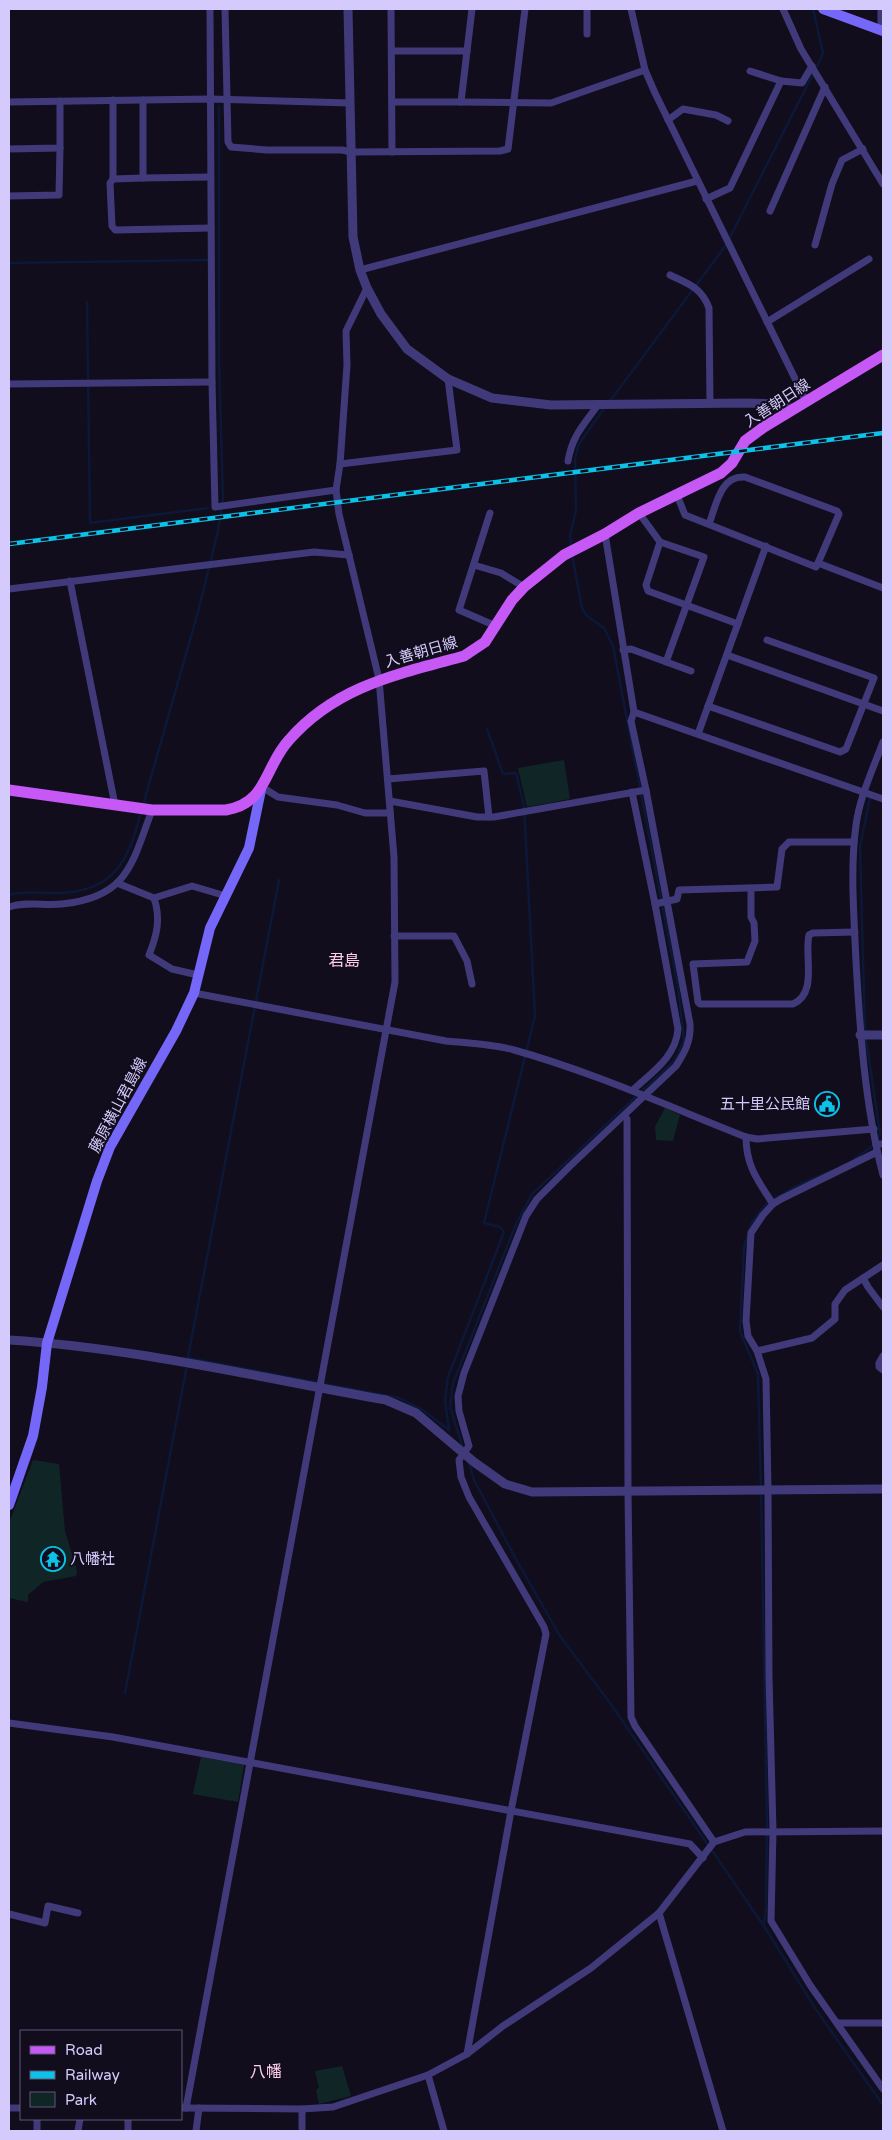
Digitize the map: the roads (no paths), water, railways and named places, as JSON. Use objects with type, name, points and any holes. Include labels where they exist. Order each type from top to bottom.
[{"type":"main road","points":[[823,9],[882,30]]},
{"type":"main road","name":"入善朝日線","points":[[9,790],[152,810],[226,810],[238,808],[256,797],[283,747],[313,716],[356,690],[379,680],[464,656],[485,642],[512,600],[524,587],[564,555],[640,513],[720,473],[732,463],[745,442],[764,426],[883,355]]},
{"type":"main road","name":"藤原横山君島線","points":[[9,1505],[33,1436],[42,1387],[47,1343],[96,1181],[110,1147],[176,1031],[194,993],[210,928],[249,848],[257,799],[262,787]]},
{"type":"street","points":[[210,9],[212,382],[215,506],[336,490]]},
{"type":"street","points":[[225,9],[228,142],[231,147],[267,150],[342,150],[351,152],[500,151],[508,149],[526,9]]},
{"type":"street","points":[[348,9],[353,237],[360,270],[367,288],[381,314],[407,349],[448,379],[492,398],[551,405],[778,404],[792,408]]},
{"type":"street","points":[[391,9],[392,152]]},
{"type":"street","points":[[462,102],[472,9]]},
{"type":"street","points":[[587,9],[587,34]]},
{"type":"street","points":[[631,9],[646,70],[668,120],[806,401]]},
{"type":"street","points":[[783,9],[801,49],[883,184]]},
{"type":"street","points":[[881,9],[882,30]]},
{"type":"street","points":[[392,51],[467,51]]},
{"type":"street","points":[[750,71],[781,81],[802,83],[812,66]]},
{"type":"street","points":[[392,102],[551,103],[646,70]]},
{"type":"street","points":[[706,199],[730,188],[781,81]]},
{"type":"street","points":[[770,211],[825,87]]},
{"type":"street","points":[[9,102],[210,99],[350,103]]},
{"type":"street","points":[[113,100],[113,178],[110,183],[112,226],[115,230],[211,228]]},
{"type":"street","points":[[142,100],[143,178]]},
{"type":"street","points":[[9,196],[58,195],[60,101]]},
{"type":"street","points":[[668,120],[683,110],[716,115],[728,122]]},
{"type":"street","points":[[9,149],[60,148]]},
{"type":"street","points":[[815,245],[832,184],[842,160],[863,149]]},
{"type":"street","points":[[113,178],[210,177]]},
{"type":"street","points":[[360,270],[698,181]]},
{"type":"street","points":[[767,322],[870,259]]},
{"type":"street","points":[[670,275],[698,290],[705,297],[709,308],[710,404]]},
{"type":"street","points":[[367,288],[346,331],[347,365],[340,464],[336,490],[348,555],[379,680],[394,857],[395,982],[184,2108],[302,2109],[333,2107],[428,2074],[467,2054],[503,2026],[591,1968],[659,1914],[714,1842],[745,1832],[883,1831]]},
{"type":"street","points":[[340,464],[457,450],[448,379]]},
{"type":"street","points":[[9,384],[212,382]]},
{"type":"street","points":[[568,461],[575,436],[598,405]]},
{"type":"street","points":[[677,495],[685,515],[816,567],[838,514],[837,511],[738,476],[724,485],[710,524]]},
{"type":"street","points":[[490,513],[459,610],[496,626]]},
{"type":"street","points":[[640,513],[660,542],[704,557],[666,662]]},
{"type":"street","points":[[467,2054],[511,1811],[546,1634],[544,1627],[469,1497],[462,1477],[459,1460],[469,1446],[458,1396],[462,1380],[526,1216],[537,1199],[563,1172],[625,1116],[676,1066],[686,1051],[691,1037],[668,902],[631,721],[634,712],[605,534]]},
{"type":"street","points":[[660,542],[646,585],[648,591],[738,624]]},
{"type":"street","points":[[698,734],[766,546]]},
{"type":"street","points":[[9,589],[227,561],[314,552],[348,555]]},
{"type":"street","points":[[474,564],[501,573],[524,587]]},
{"type":"street","points":[[818,564],[883,588]]},
{"type":"street","points":[[70,581],[114,805]]},
{"type":"street","points":[[708,706],[840,752],[846,750],[874,678],[768,640]]},
{"type":"street","points":[[623,650],[631,649],[691,671]]},
{"type":"street","points":[[727,655],[883,711]]},
{"type":"street","points":[[634,712],[883,799]]},
{"type":"street","points":[[883,742],[864,792],[856,823],[853,855],[854,932],[860,1035],[883,1175]]},
{"type":"street","points":[[388,778],[484,771],[489,817]]},
{"type":"street","points":[[262,787],[278,797],[337,805],[365,813],[390,813]]},
{"type":"street","points":[[390,801],[477,817],[489,817],[646,790]]},
{"type":"street","points":[[632,792],[678,1029],[674,1050],[668,1058],[633,1090]]},
{"type":"street","points":[[9,907],[21,903],[61,904],[94,898],[109,891],[126,875],[152,810]]},
{"type":"street","points":[[655,904],[677,899],[679,890],[777,887],[782,849],[789,842],[854,842]]},
{"type":"street","points":[[117,883],[154,898],[192,886],[226,896]]},
{"type":"street","points":[[751,889],[751,917],[754,923],[755,941],[749,959],[747,962],[693,964],[698,1002],[700,1004],[794,1004],[800,1001],[808,989],[809,935],[813,933],[854,932]]},
{"type":"street","points":[[154,898],[158,911],[157,936],[149,954],[172,969],[198,975]]},
{"type":"street","points":[[394,936],[454,936],[466,961],[472,984]]},
{"type":"street","points":[[194,993],[446,1041],[482,1044],[513,1050],[633,1090],[746,1137],[757,1139],[874,1129]]},
{"type":"street","points":[[860,1035],[883,1035]]},
{"type":"street","points":[[625,1116],[627,1119],[631,1717],[634,1726],[714,1842]]},
{"type":"street","points":[[746,1137],[747,1157],[750,1167],[772,1204]]},
{"type":"street","points":[[879,1147],[772,1204],[751,1233],[748,1255],[746,1321],[748,1336],[758,1351],[766,1379],[769,1677],[773,1831],[770,1921],[810,1985],[883,2089]]},
{"type":"street","points":[[758,1351],[812,1338],[835,1319],[835,1304],[845,1290],[883,1265]]},
{"type":"street","points":[[863,1278],[868,1288],[883,1307]]},
{"type":"street","points":[[9,1340],[123,1352],[386,1400],[416,1412],[463,1452],[505,1484],[532,1492],[883,1489]]},
{"type":"street","points":[[883,1356],[879,1367],[883,1370]]},
{"type":"street","points":[[9,1723],[113,1737],[690,1844],[703,1858]]},
{"type":"street","points":[[9,1914],[45,1923],[48,1906],[78,1913]]},
{"type":"street","points":[[659,1914],[723,2131]]},
{"type":"street","points":[[838,2023],[883,2023]]},
{"type":"street","points":[[428,2074],[444,2131]]},
{"type":"street","points":[[196,2131],[199,2108]]},
{"type":"street","points":[[302,2109],[302,2131]]},
{"type":"waterway","points":[[813,9],[823,53],[816,69]]},
{"type":"waterway","points":[[610,401],[726,245],[813,74]]},
{"type":"waterway","points":[[143,805],[198,612],[218,531],[223,498],[219,361],[219,107]]},
{"type":"waterway","points":[[9,263],[210,260]]},
{"type":"waterway","points":[[87,302],[90,523],[208,508]]},
{"type":"waterway","points":[[571,547],[570,535],[576,511],[575,459],[579,444],[605,407]]},
{"type":"waterway","points":[[463,1448],[450,1407],[453,1383],[516,1224],[532,1194],[675,1060],[684,1040],[678,987],[613,646],[604,628],[586,615],[582,608],[572,555]]},
{"type":"waterway","points":[[188,1358],[399,1398],[423,1410],[449,1430],[445,1401],[448,1377],[504,1232],[500,1227],[484,1223],[535,1016],[524,806],[516,773],[503,774],[487,729]]},
{"type":"waterway","points":[[865,1033],[860,847],[870,798]]},
{"type":"waterway","points":[[9,895],[75,892],[91,888],[104,881],[115,872],[123,860],[130,846],[141,812]]},
{"type":"waterway","points":[[188,1357],[279,880]]},
{"type":"waterway","points":[[866,1038],[880,1134],[877,1140]]},
{"type":"waterway","points":[[854,1159],[874,1145]]},
{"type":"waterway","points":[[761,1487],[758,1374],[740,1331],[744,1247],[752,1222],[767,1203],[796,1186],[831,1171]]},
{"type":"waterway","points":[[125,1693],[187,1365]]},
{"type":"waterway","points":[[468,1460],[474,1480],[560,1636],[610,1703],[764,1926],[815,2008],[883,2105]]},
{"type":"waterway","points":[[761,1493],[767,1823],[764,1925]]},
{"type":"railway","points":[[9,544],[883,433]]},
{"type":"place","name":"五十里公民館","points":[[827,1104]]},
{"type":"place","name":"八幡社","points":[[53,1559]]},
{"type":"district","name":"君島","points":[[344,961]]},
{"type":"district","name":"八幡","points":[[266,2072]]}]
